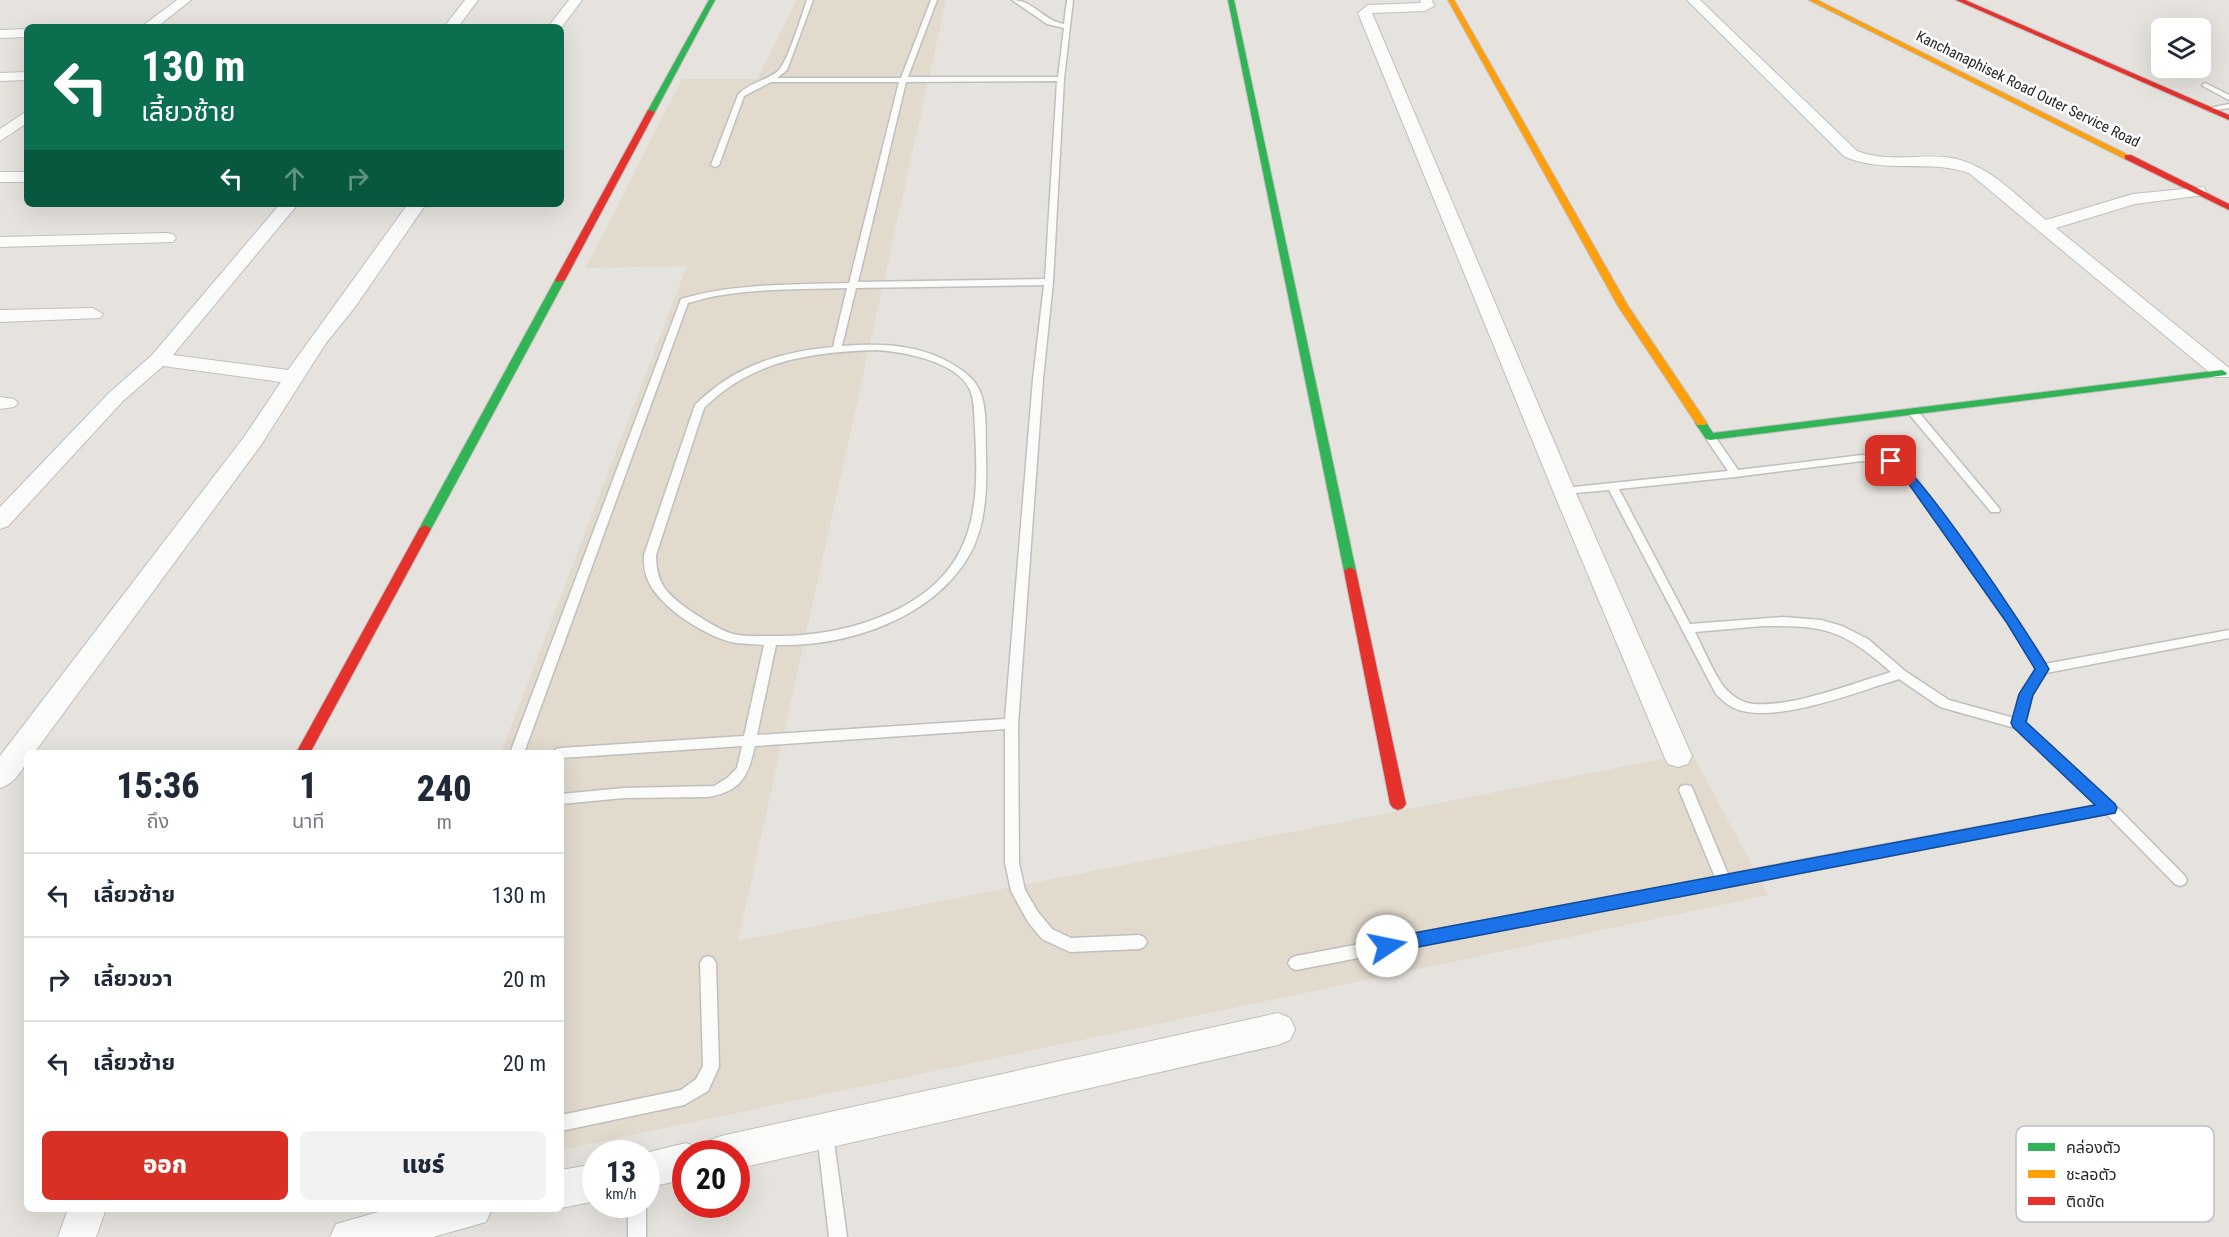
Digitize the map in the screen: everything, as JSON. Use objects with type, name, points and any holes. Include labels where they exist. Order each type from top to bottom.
[{"type":"street","points":[[152,24],[185,0]]},
{"type":"street","points":[[453,24],[472,0]]},
{"type":"street","points":[[557,24],[576,0]]},
{"type":"street","points":[[305,750],[712,0]]},
{"type":"street","points":[[1232,0],[1398,804]]},
{"type":"street","points":[[1426,0],[1428,6],[1425,7],[1368,9],[1365,13],[1564,491],[1678,756]]},
{"type":"street","points":[[1451,0],[1623,306],[1710,437],[2225,376]]},
{"type":"street","points":[[1693,0],[1851,154],[1872,161],[1955,163],[1969,167],[2225,376]]},
{"type":"street","name":"Kanchanaphisek Road Outer Service Road","points":[[1812,0],[2229,207]]},
{"type":"street","points":[[1946,0],[2039,35]]},
{"type":"street","points":[[1959,0],[2229,118]]},
{"type":"street","points":[[0,34],[24,33]]},
{"type":"street","points":[[1959,57],[2132,159]]},
{"type":"street","points":[[0,77],[24,76]]},
{"type":"street","points":[[0,124],[24,121]]},
{"type":"street","points":[[0,136],[24,121]]},
{"type":"street","points":[[0,177],[24,177]]},
{"type":"street","points":[[2044,226],[2133,199],[2198,191]]},
{"type":"street","points":[[0,521],[116,397],[159,359],[286,207]]},
{"type":"street","points":[[0,777],[253,440],[293,377],[415,207]]},
{"type":"street","points":[[0,242],[167,238]]},
{"type":"street","points":[[0,316],[93,314]]},
{"type":"street","points":[[159,359],[293,377]]},
{"type":"street","points":[[750,1147],[1278,1029]]},
{"type":"street","points":[[564,1188],[582,1185]]},
{"type":"street","points":[[77,1237],[86,1212]]},
{"type":"street","points":[[349,1237],[461,1212]]},
{"type":"lane","points":[[715,165],[741,95],[784,70],[810,0]]},
{"type":"lane","points":[[837,348],[903,81],[934,0]]},
{"type":"lane","points":[[1015,0],[1030,7],[1046,23],[1066,26]]},
{"type":"lane","points":[[1070,0],[1061,79],[1049,282],[1038,379],[1011,724],[1012,863],[1018,891],[1033,917],[1047,934],[1070,945],[1139,942]]},
{"type":"lane","points":[[770,80],[1061,79]]},
{"type":"lane","points":[[2205,86],[2229,98]]},
{"type":"lane","points":[[2209,109],[2229,106]]},
{"type":"lane","points":[[518,750],[684,301],[693,295],[717,292],[851,286],[1049,282]]},
{"type":"lane","points":[[877,347],[919,352],[961,374],[974,385],[978,400],[982,481],[978,519],[964,555],[956,567],[938,586],[909,608],[887,619],[840,633],[771,641],[731,638],[696,620],[667,600],[652,577],[650,555],[699,408],[711,393],[775,361],[837,348],[877,347]]},
{"type":"lane","points":[[1913,412],[1995,510]]},
{"type":"lane","points":[[1710,437],[1735,474]]},
{"type":"lane","points":[[1564,491],[1613,488],[1862,458],[1879,458],[1899,466],[2011,619],[2042,669]]},
{"type":"lane","points":[[1613,488],[1720,691],[1738,705],[1756,710],[1779,708],[1901,674]]},
{"type":"lane","points":[[1687,628],[1795,622],[1838,629],[1862,641],[1901,674],[1944,704],[2019,723],[2109,808],[2180,880]]},
{"type":"lane","points":[[2019,723],[2026,694],[2042,669],[2229,634]]},
{"type":"lane","points":[[564,799],[624,793],[720,791],[734,782],[743,770],[751,740],[771,641]]},
{"type":"lane","points":[[564,753],[1011,724]]},
{"type":"lane","points":[[1686,790],[1724,880]]},
{"type":"lane","points":[[1296,963],[2109,808]]},
{"type":"lane","points":[[564,1123],[684,1097],[702,1085],[711,1067],[708,963]]},
{"type":"lane","points":[[825,1130],[838,1237]]},
{"type":"lane","points":[[637,1237],[638,1218]]},
{"type":"shaded area","points":[[797,0],[946,0],[738,941],[1692,753],[1768,895],[608,1140],[582,1140],[582,1146],[564,1149],[564,750],[502,750],[687,266],[586,268],[682,79],[757,79]]},
{"type":"traffic: fast","points":[[651,112],[712,0]]},
{"type":"traffic: fast","points":[[1231,0],[1350,571]]},
{"type":"traffic: fast","points":[[425,529],[560,280]]},
{"type":"traffic: fast","points":[[1701,423],[1710,437],[2222,373]]},
{"type":"traffic: slow","points":[[1451,0],[1623,306],[1701,423]]},
{"type":"traffic: slow","points":[[1812,0],[2128,157]]},
{"type":"traffic: jam","points":[[1959,0],[2229,118]]},
{"type":"traffic: jam","points":[[560,280],[651,112]]},
{"type":"traffic: jam","points":[[2128,157],[2229,207]]},
{"type":"traffic: jam","points":[[305,750],[425,529]]},
{"type":"traffic: jam","points":[[1350,571],[1398,804]]},
{"type":"route","points":[[1387,946],[2109,808],[2019,723],[2026,694],[2042,669],[2011,619],[1910,477],[1891,461]]}]
